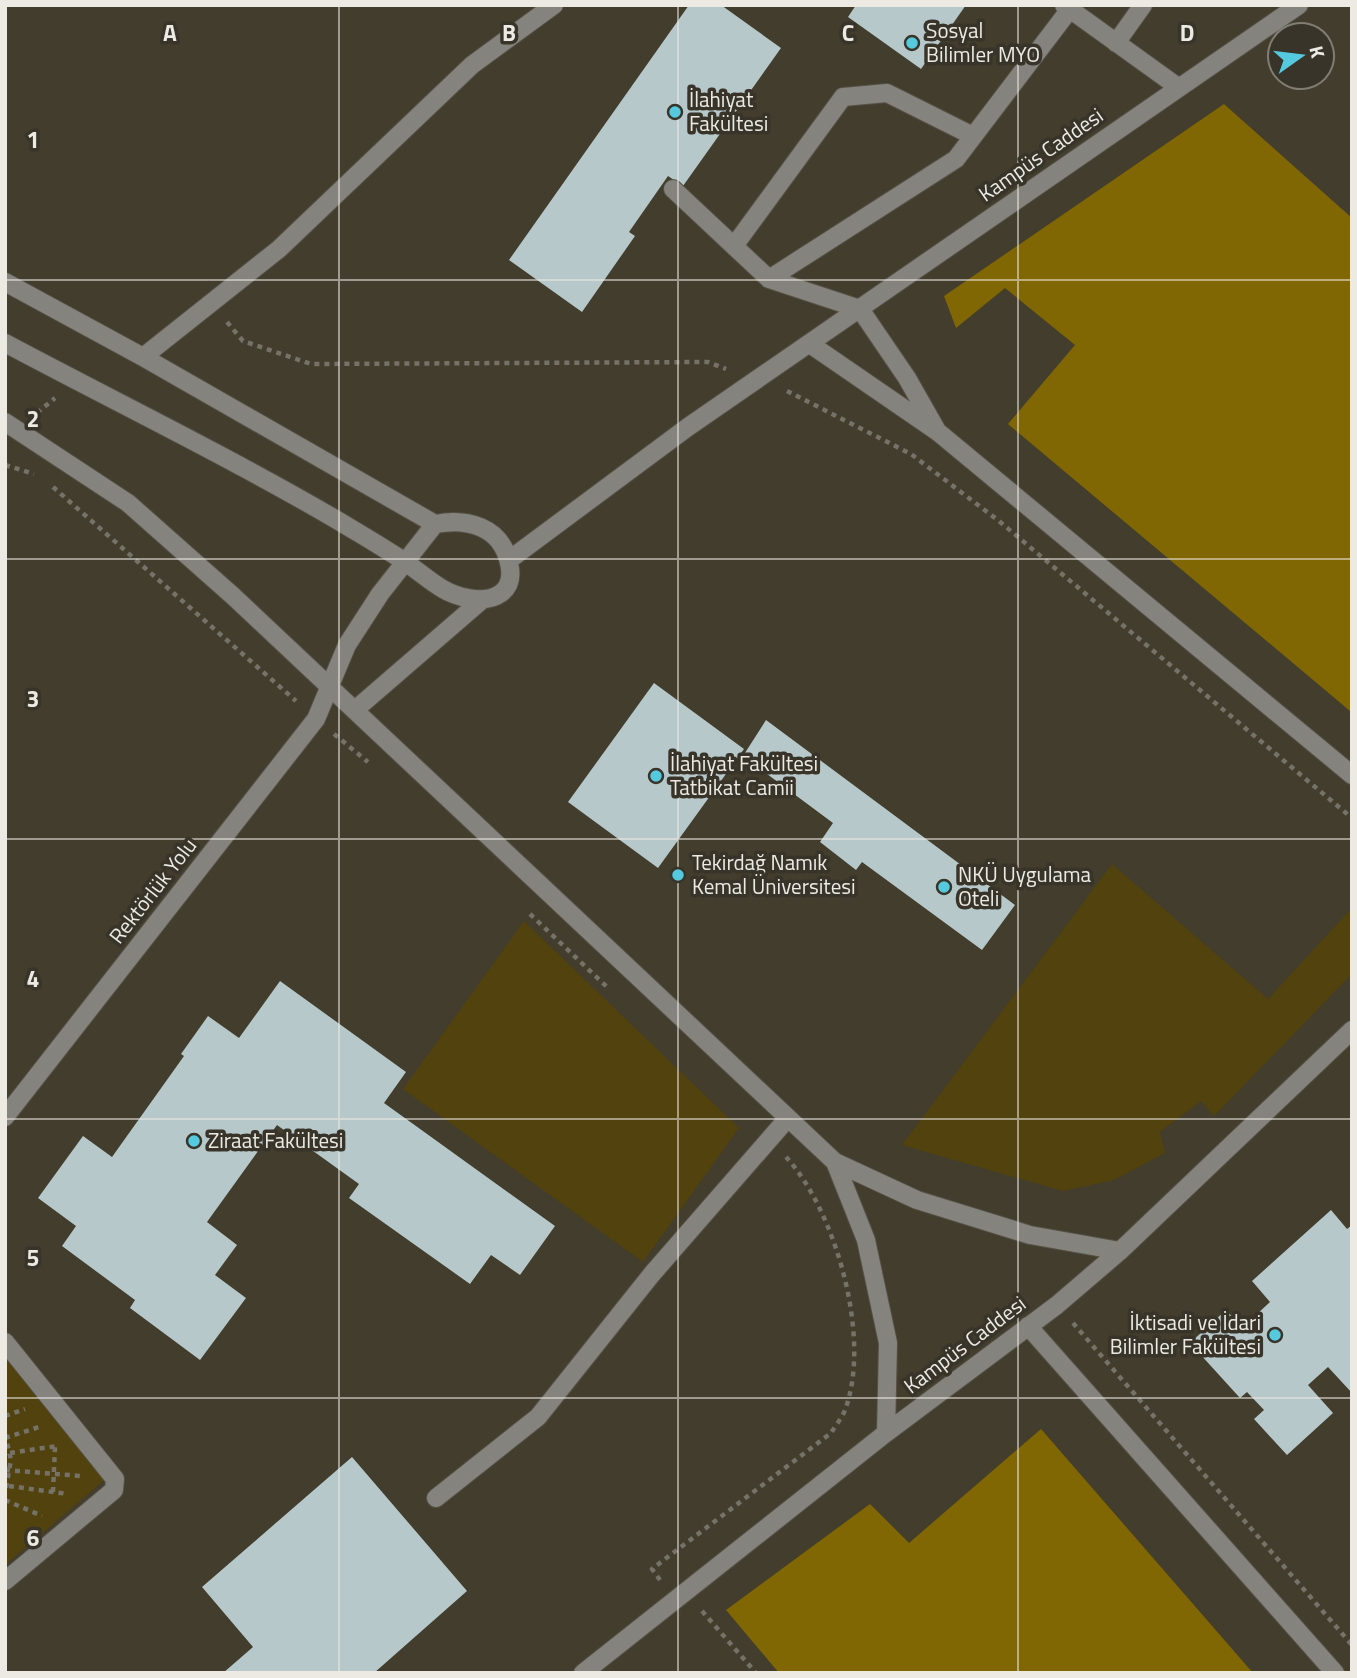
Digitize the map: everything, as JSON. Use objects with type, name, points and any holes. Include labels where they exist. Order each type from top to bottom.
[{"type":"street","points":[[143,357],[279,249],[472,65],[554,5]]},
{"type":"street","points":[[1116,43],[1143,5]]},
{"type":"street","name":"Kampüs Caddesi","points":[[509,561],[688,427],[1298,5]]},
{"type":"street","points":[[769,279],[956,159],[1067,7],[1178,87]]},
{"type":"street","points":[[734,246],[843,97],[887,93],[973,136]]},
{"type":"street","points":[[673,189],[769,279],[860,309],[907,379],[938,432]]},
{"type":"street","points":[[5,282],[143,357],[435,524],[463,521],[486,529],[509,561],[511,575],[506,591],[496,598],[482,600],[451,594],[337,520],[114,398],[5,344]]},
{"type":"street","points":[[810,344],[938,432],[1352,775]]},
{"type":"street","points":[[5,422],[128,503],[233,596],[835,1162],[917,1200],[1030,1236],[1120,1251]]},
{"type":"street","points":[[405,562],[435,524]]},
{"type":"street","name":"Rektörlük Yolu","points":[[5,1117],[316,719],[331,690],[333,673],[347,645],[405,562]]},
{"type":"street","points":[[356,709],[482,600]]},
{"type":"street","name":"Kampüs Caddesi","points":[[583,1673],[886,1433],[1057,1306],[1120,1251],[1352,1030]]},
{"type":"street","points":[[436,1498],[538,1418],[652,1274],[787,1119]]},
{"type":"street","points":[[835,1162],[866,1240],[888,1343],[886,1433]]},
{"type":"street","points":[[1028,1326],[1335,1673]]},
{"type":"street","points":[[5,1342],[115,1479],[114,1490],[5,1581]]},
{"type":"path","points":[[211,303],[243,341],[312,364],[708,362],[790,391],[911,454],[999,521],[1352,818]]},
{"type":"path","points":[[5,465],[40,476]]},
{"type":"path","points":[[50,485],[374,767]]},
{"type":"path","points":[[523,908],[612,991]]},
{"type":"path","points":[[756,1673],[685,1592],[662,1583],[652,1569],[831,1433],[845,1412],[852,1381],[853,1341],[847,1294],[827,1221],[797,1168],[769,1139]]},
{"type":"path","points":[[1057,1306],[1352,1645]]},
{"type":"path","points":[[5,1493],[9,1486],[10,1453],[6,1436],[66,1418]]},
{"type":"path","points":[[10,1453],[85,1442]]},
{"type":"path","points":[[53,1492],[55,1446]]},
{"type":"path","points":[[8,1470],[115,1479]]},
{"type":"path","points":[[9,1486],[104,1498]]},
{"type":"path","points":[[5,1500],[68,1528]]},
{"type":"shaded area","name":"Tekirdağ Namık Kemal Üniversitesi","points":[[5,5],[1352,5],[1352,1673],[5,1673]]},
{"type":"shaded area","points":[[1224,104],[1352,218],[1350,711],[1008,424],[1075,345],[1005,288],[956,328],[944,296]]},
{"type":"shaded area","points":[[1112,864],[1268,999],[1352,908],[1352,974],[1214,1116],[1201,1101],[1160,1132],[1165,1153],[1114,1180],[1063,1191],[902,1145]]},
{"type":"shaded area","points":[[524,921],[739,1128],[643,1262],[403,1089]]},
{"type":"shaded area","points":[[5,1353],[108,1477],[5,1565]]},
{"type":"shaded area","points":[[1041,1429],[1253,1673],[779,1673],[726,1610],[870,1504],[909,1543]]},
{"type":"building","name":"İlahiyat Fakültesi","points":[[689,5],[721,5],[781,48],[683,186],[668,176],[629,232],[635,236],[582,312],[509,260]]},
{"type":"building","name":"Sosyal Bilimler MYO","points":[[856,5],[966,5],[921,69],[848,17]]},
{"type":"building","name":"İlahiyat Fakültesi Tatbikat Camii","points":[[654,683],[744,749],[658,868],[568,802]]},
{"type":"building","name":"NKÜ Uygulama Oteli","points":[[766,720],[1015,905],[982,950],[862,862],[856,870],[820,842],[833,823],[743,756]]},
{"type":"building","name":"Ziraat Fakültesi","points":[[280,981],[406,1072],[384,1103],[555,1226],[520,1275],[491,1255],[470,1284],[349,1198],[359,1184],[277,1125],[207,1222],[237,1245],[215,1275],[246,1298],[200,1360],[130,1308],[135,1300],[62,1246],[76,1226],[38,1198],[83,1136],[112,1157],[184,1056],[181,1054],[208,1016],[239,1038]]},
{"type":"building","name":"İktisadi ve İdari Bilimler Fakültesi","points":[[1331,1210],[1347,1229],[1352,1225],[1352,1393],[1328,1367],[1308,1385],[1333,1413],[1287,1455],[1254,1419],[1264,1410],[1247,1392],[1240,1398],[1190,1343],[1226,1310],[1242,1328],[1270,1302],[1252,1281]]},
{"type":"building","points":[[352,1457],[467,1591],[374,1673],[223,1673],[253,1647],[202,1587]]},
{"type":"place","name":"Sosyal Bilimler MYO","points":[[912,43]]},
{"type":"place","name":"İlahiyat Fakültesi","points":[[675,112]]},
{"type":"place","name":"İlahiyat Fakültesi Tatbikat Camii","points":[[656,776]]},
{"type":"place","name":"Tekirdağ Namık Kemal Üniversitesi","points":[[678,875]]},
{"type":"place","name":"NKÜ Uygulama Oteli","points":[[944,887]]},
{"type":"place","name":"Ziraat Fakültesi","points":[[194,1141]]},
{"type":"place","name":"İktisadi ve İdari Bilimler Fakültesi","points":[[1275,1335]]}]
